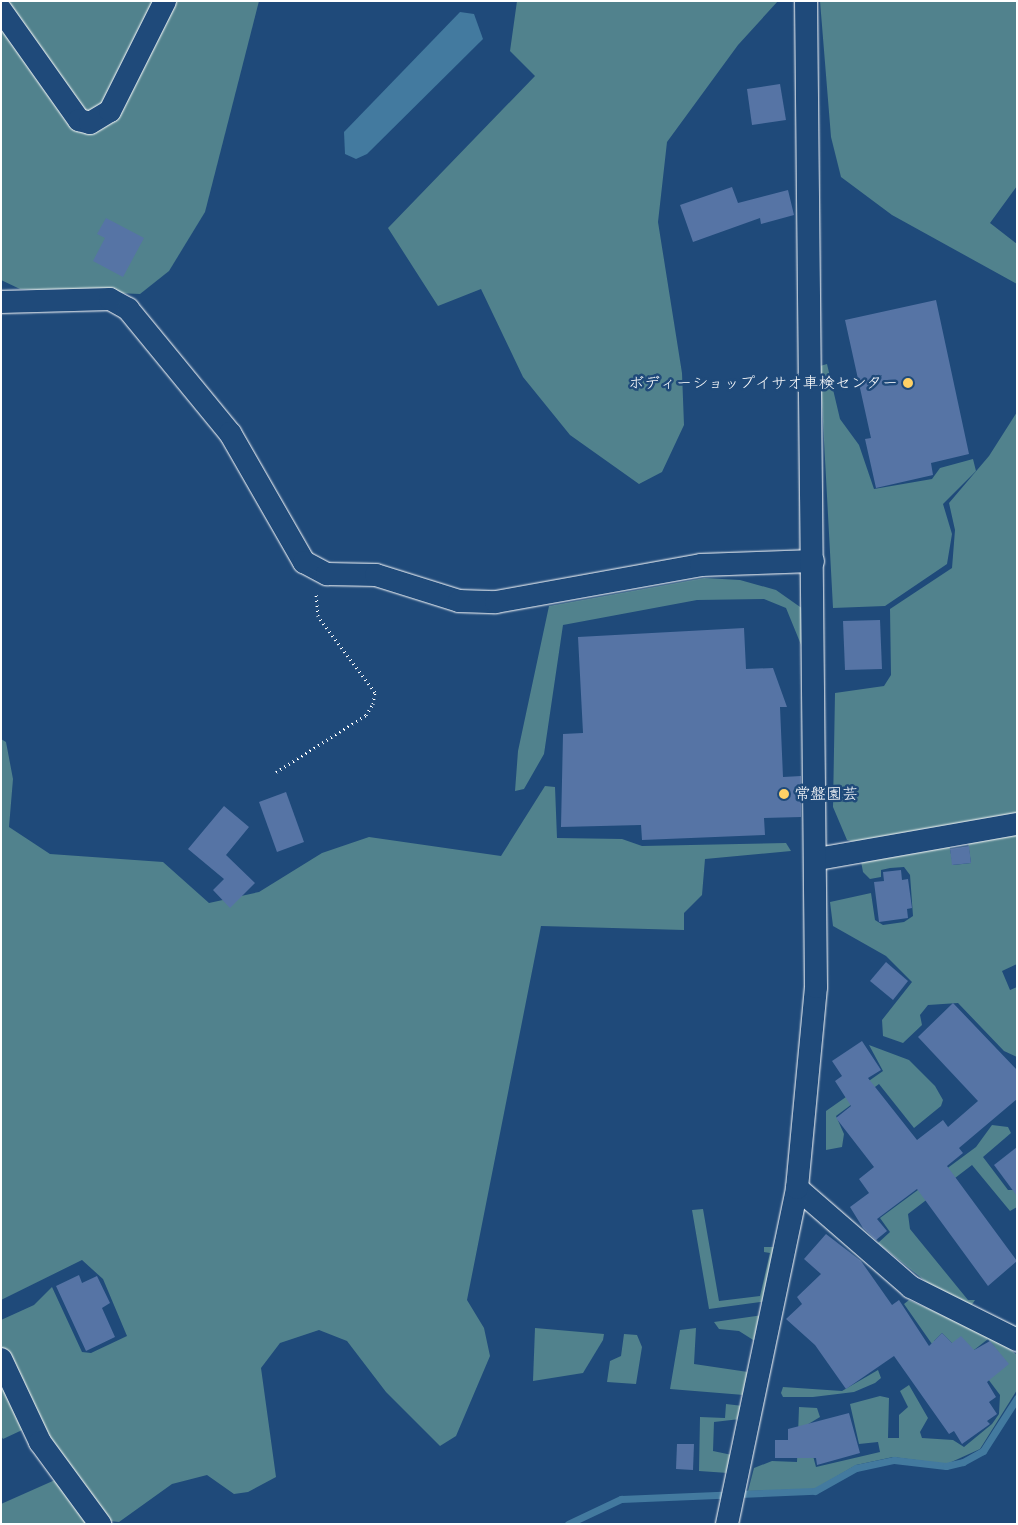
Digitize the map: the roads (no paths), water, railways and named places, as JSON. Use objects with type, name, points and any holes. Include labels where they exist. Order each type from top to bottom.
[{"type":"street","points":[[1,10],[79,120],[90,123],[110,111],[165,1]]},
{"type":"street","points":[[727,1524],[797,1188],[816,987],[818,859],[806,1]]},
{"type":"street","points":[[1,302],[110,300],[128,309],[230,433],[304,562],[321,572],[376,575],[459,601],[496,602],[701,564],[813,561]]},
{"type":"street","points":[[818,859],[1017,824]]},
{"type":"street","points":[[797,1188],[912,1287],[1017,1340]]},
{"type":"street","points":[[1,1359],[40,1442],[100,1524]]},
{"type":"water","points":[[460,12],[474,14],[483,39],[367,154],[356,159],[345,154],[344,132]]},
{"type":"waterway","points":[[568,1524],[621,1499],[815,1491],[856,1468],[894,1460],[946,1466],[963,1462],[983,1451],[1017,1398]]},
{"type":"place","name":"ボディーショップイサオ車検センター","points":[[908,383]]},
{"type":"place","name":"常盤園芸","points":[[784,794]]}]
